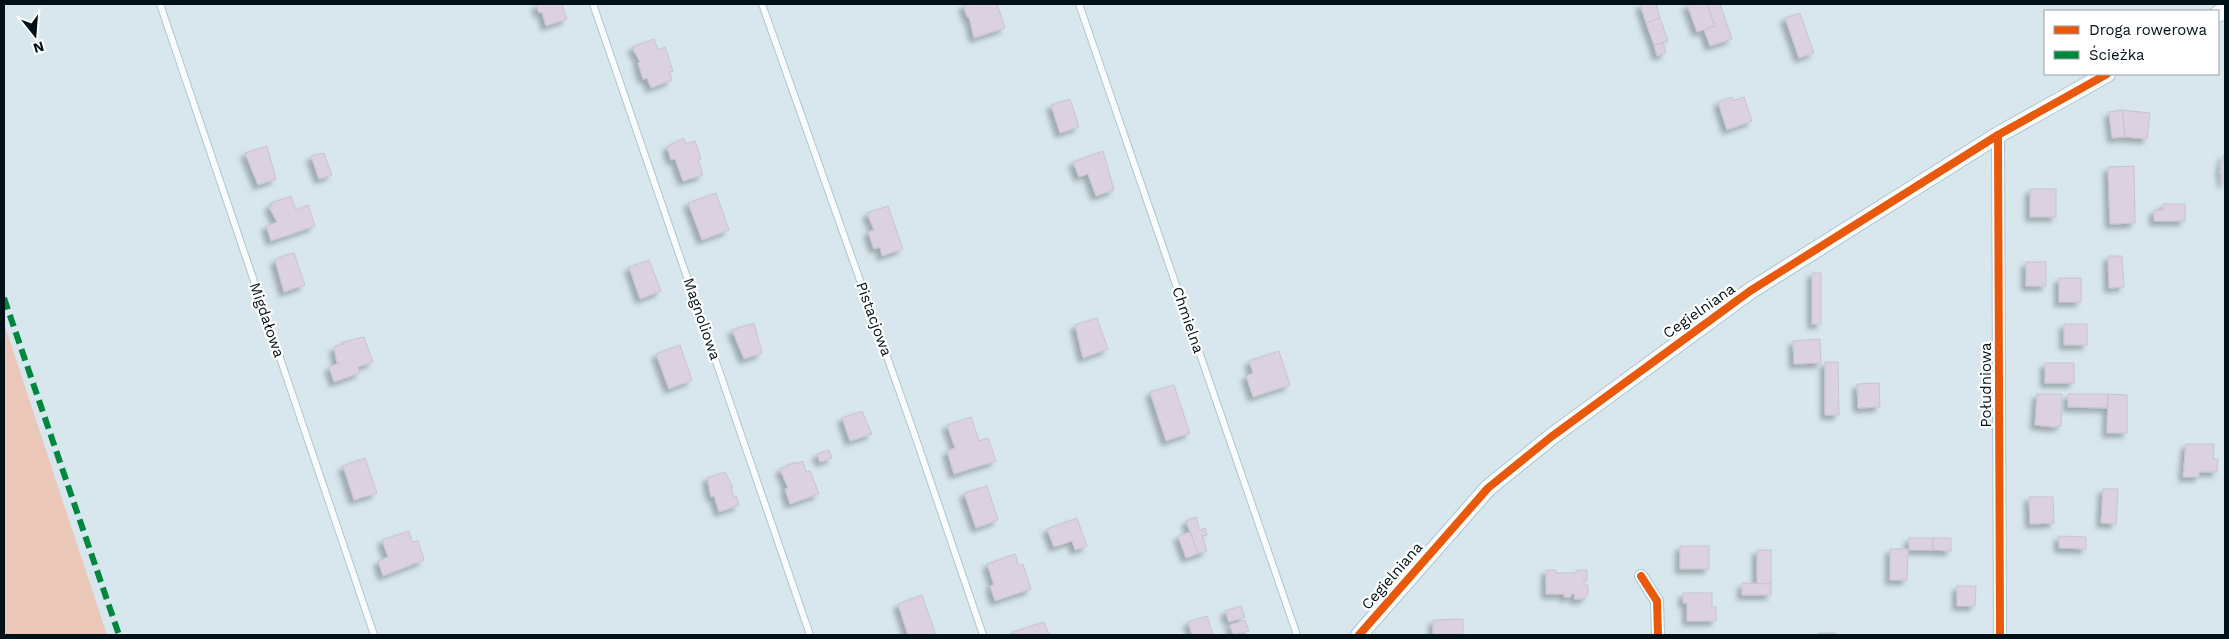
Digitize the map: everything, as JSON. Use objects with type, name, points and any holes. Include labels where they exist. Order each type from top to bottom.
[{"type":"street","name":"Cegielniana","points":[[1358,635],[1488,488],[1529,453],[1750,291],[1998,135],[2105,75]]},
{"type":"street","name":"Południowa","points":[[1998,135],[2000,635]]},
{"type":"street","points":[[1641,576],[1657,601],[1658,635]]},
{"type":"lane","name":"Migdałowa","points":[[160,4],[374,635]]},
{"type":"lane","name":"Magnoliowa","points":[[593,4],[810,635]]},
{"type":"lane","name":"Pistacjowa","points":[[762,4],[913,430],[983,635]]},
{"type":"lane","name":"Chmielna","points":[[1079,4],[1297,635]]},
{"type":"shaded area","points":[[4,323],[107,635],[4,635]]},
{"type":"building","points":[[536,4],[564,4],[562,5],[567,19],[546,26],[542,12],[539,13]]},
{"type":"building","points":[[963,4],[997,4],[1005,28],[974,38],[969,17],[967,17]]},
{"type":"building","points":[[1640,4],[1656,4],[1660,18],[1646,23]]},
{"type":"building","points":[[1687,4],[1707,4],[1715,26],[1697,32]]},
{"type":"building","points":[[1707,4],[1720,4],[1732,39],[1710,46],[1704,30],[1715,26]]},
{"type":"building","points":[[1800,13],[1814,53],[1799,58],[1785,18]]},
{"type":"building","points":[[1660,18],[1668,41],[1654,45],[1646,23]]},
{"type":"building","points":[[654,39],[658,50],[665,47],[673,71],[669,72],[672,80],[651,88],[647,78],[643,79],[638,63],[640,62],[632,47]]},
{"type":"building","points":[[1663,43],[1666,53],[1657,56],[1654,45]]},
{"type":"building","points":[[1732,97],[1733,101],[1744,97],[1752,121],[1727,130],[1718,102]]},
{"type":"building","points":[[1070,99],[1079,127],[1060,133],[1051,105]]},
{"type":"building","points":[[2122,110],[2150,113],[2147,139],[2125,137]]},
{"type":"building","points":[[2122,110],[2125,137],[2112,138],[2109,112]]},
{"type":"building","points":[[684,138],[686,144],[695,141],[701,159],[698,160],[703,175],[683,181],[675,159],[671,160],[667,147]]},
{"type":"building","points":[[267,146],[276,179],[258,185],[245,153]]},
{"type":"building","points":[[1103,151],[1114,190],[1096,196],[1088,174],[1079,177],[1073,162]]},
{"type":"building","points":[[324,153],[332,175],[319,179],[311,156]]},
{"type":"building","points":[[2223,155],[2225,155],[2225,183],[2222,183],[2222,173],[2220,173]]},
{"type":"building","points":[[2134,166],[2135,223],[2110,224],[2108,167]]},
{"type":"building","points":[[2030,189],[2056,189],[2056,217],[2030,217]]},
{"type":"building","points":[[716,193],[729,230],[702,240],[688,203]]},
{"type":"building","points":[[291,196],[296,210],[308,205],[315,226],[271,241],[266,226],[277,222],[269,207],[272,206],[271,203]]},
{"type":"building","points":[[2163,204],[2185,204],[2185,221],[2154,221],[2154,210],[2163,210]]},
{"type":"building","points":[[888,206],[903,249],[882,256],[880,247],[874,249],[868,232],[874,230],[867,213]]},
{"type":"building","points":[[294,253],[305,285],[284,292],[275,260]]},
{"type":"building","points":[[2108,256],[2122,256],[2124,287],[2109,288]]},
{"type":"building","points":[[649,260],[661,291],[640,299],[629,267]]},
{"type":"building","points":[[2026,262],[2046,262],[2046,286],[2026,286]]},
{"type":"building","points":[[1812,273],[1821,273],[1821,324],[1812,324]]},
{"type":"building","points":[[2059,278],[2081,278],[2081,302],[2059,302]]},
{"type":"building","points":[[1097,318],[1108,349],[1083,358],[1075,325]]},
{"type":"building","points":[[754,323],[762,353],[744,359],[732,330]]},
{"type":"building","points":[[2064,324],[2087,324],[2087,345],[2064,345]]},
{"type":"building","points":[[364,337],[373,362],[358,367],[360,373],[334,382],[329,367],[340,363],[337,363],[334,347],[344,344],[343,342]]},
{"type":"building","points":[[1820,339],[1821,363],[1794,364],[1793,341]]},
{"type":"building","points":[[680,345],[692,380],[669,389],[656,354]]},
{"type":"building","points":[[1279,351],[1290,385],[1253,397],[1246,376],[1253,373],[1249,361]]},
{"type":"building","points":[[1825,362],[1838,362],[1839,415],[1825,415]]},
{"type":"building","points":[[2045,363],[2074,363],[2074,383],[2045,383]]},
{"type":"building","points":[[1879,383],[1880,407],[1858,408],[1857,384]]},
{"type":"building","points":[[1174,385],[1190,433],[1166,441],[1150,392]]},
{"type":"building","points":[[2037,394],[2062,394],[2061,426],[2035,425]]},
{"type":"building","points":[[2068,394],[2108,394],[2107,408],[2068,407]]},
{"type":"building","points":[[2108,394],[2127,395],[2127,433],[2107,433]]},
{"type":"building","points":[[862,411],[872,434],[850,441],[842,418]]},
{"type":"building","points":[[971,417],[979,441],[988,438],[996,461],[954,474],[947,451],[955,448],[947,425]]},
{"type":"building","points":[[2186,444],[2214,444],[2213,459],[2218,459],[2217,472],[2199,472],[2199,477],[2183,477]]},
{"type":"building","points":[[829,450],[832,458],[820,462],[817,454]]},
{"type":"building","points":[[365,458],[377,493],[354,500],[343,466]]},
{"type":"building","points":[[803,461],[806,472],[810,471],[819,494],[790,504],[785,489],[788,488],[780,469],[795,462],[796,464]]},
{"type":"building","points":[[725,472],[733,487],[731,487],[734,497],[736,496],[739,505],[719,512],[714,496],[711,497],[707,478]]},
{"type":"building","points":[[987,486],[998,520],[976,528],[964,493]]},
{"type":"building","points":[[2103,489],[2118,489],[2116,524],[2101,523]]},
{"type":"building","points":[[2029,497],[2053,497],[2054,523],[2030,524]]},
{"type":"building","points":[[1196,517],[1200,530],[1205,528],[1207,535],[1202,536],[1207,551],[1198,554],[1186,521]]},
{"type":"building","points":[[1077,518],[1087,546],[1075,550],[1072,541],[1054,547],[1047,529]]},
{"type":"building","points":[[409,531],[412,542],[418,541],[424,560],[383,576],[378,561],[388,557],[382,540]]},
{"type":"building","points":[[1190,532],[1198,554],[1186,558],[1178,536]]},
{"type":"building","points":[[2059,536],[2086,537],[2086,549],[2059,548]]},
{"type":"building","points":[[1909,538],[1933,538],[1933,550],[1909,550]]},
{"type":"building","points":[[1933,538],[1951,538],[1951,551],[1933,550]]},
{"type":"building","points":[[1680,546],[1709,546],[1709,569],[1680,569]]},
{"type":"building","points":[[1890,549],[1908,549],[1907,580],[1890,580]]},
{"type":"building","points":[[1757,550],[1771,550],[1771,584],[1757,584]]},
{"type":"building","points":[[1015,554],[1019,566],[1023,564],[1031,589],[995,601],[990,586],[994,585],[987,564]]},
{"type":"building","points":[[1546,570],[1556,570],[1556,573],[1577,573],[1577,570],[1587,570],[1587,580],[1584,580],[1584,585],[1588,585],[1588,594],[1584,599],[1574,599],[1575,594],[1571,594],[1571,597],[1564,597],[1564,594],[1546,594]]},
{"type":"building","points":[[1742,583],[1771,584],[1771,595],[1742,595]]},
{"type":"building","points":[[1957,586],[1976,586],[1975,606],[1957,606]]},
{"type":"building","points":[[1683,593],[1712,593],[1712,607],[1716,607],[1716,621],[1687,621],[1687,603],[1683,603]]},
{"type":"building","points":[[922,595],[936,635],[908,635],[898,604]]},
{"type":"building","points":[[1241,606],[1245,617],[1229,622],[1225,611]]},
{"type":"building","points":[[1207,616],[1213,635],[1192,635],[1188,622]]},
{"type":"building","points":[[1463,619],[1463,635],[1433,635],[1433,620]]},
{"type":"building","points":[[1245,620],[1249,631],[1233,635],[1230,625]]},
{"type":"building","points":[[1044,622],[1049,635],[1014,635],[1013,632]]},
{"type":"building","points":[[1819,633],[1835,633],[1835,635],[1819,635]]},
{"type":"marked path","points":[[4,298],[119,635]]},
{"type":"cycle path","points":[[1359,635],[1488,488],[1551,437],[1750,291],[1998,135],[2105,75]]},
{"type":"cycle path","points":[[1998,135],[2000,635]]},
{"type":"cycle path","points":[[1641,576],[1657,601],[1658,635]]}]
